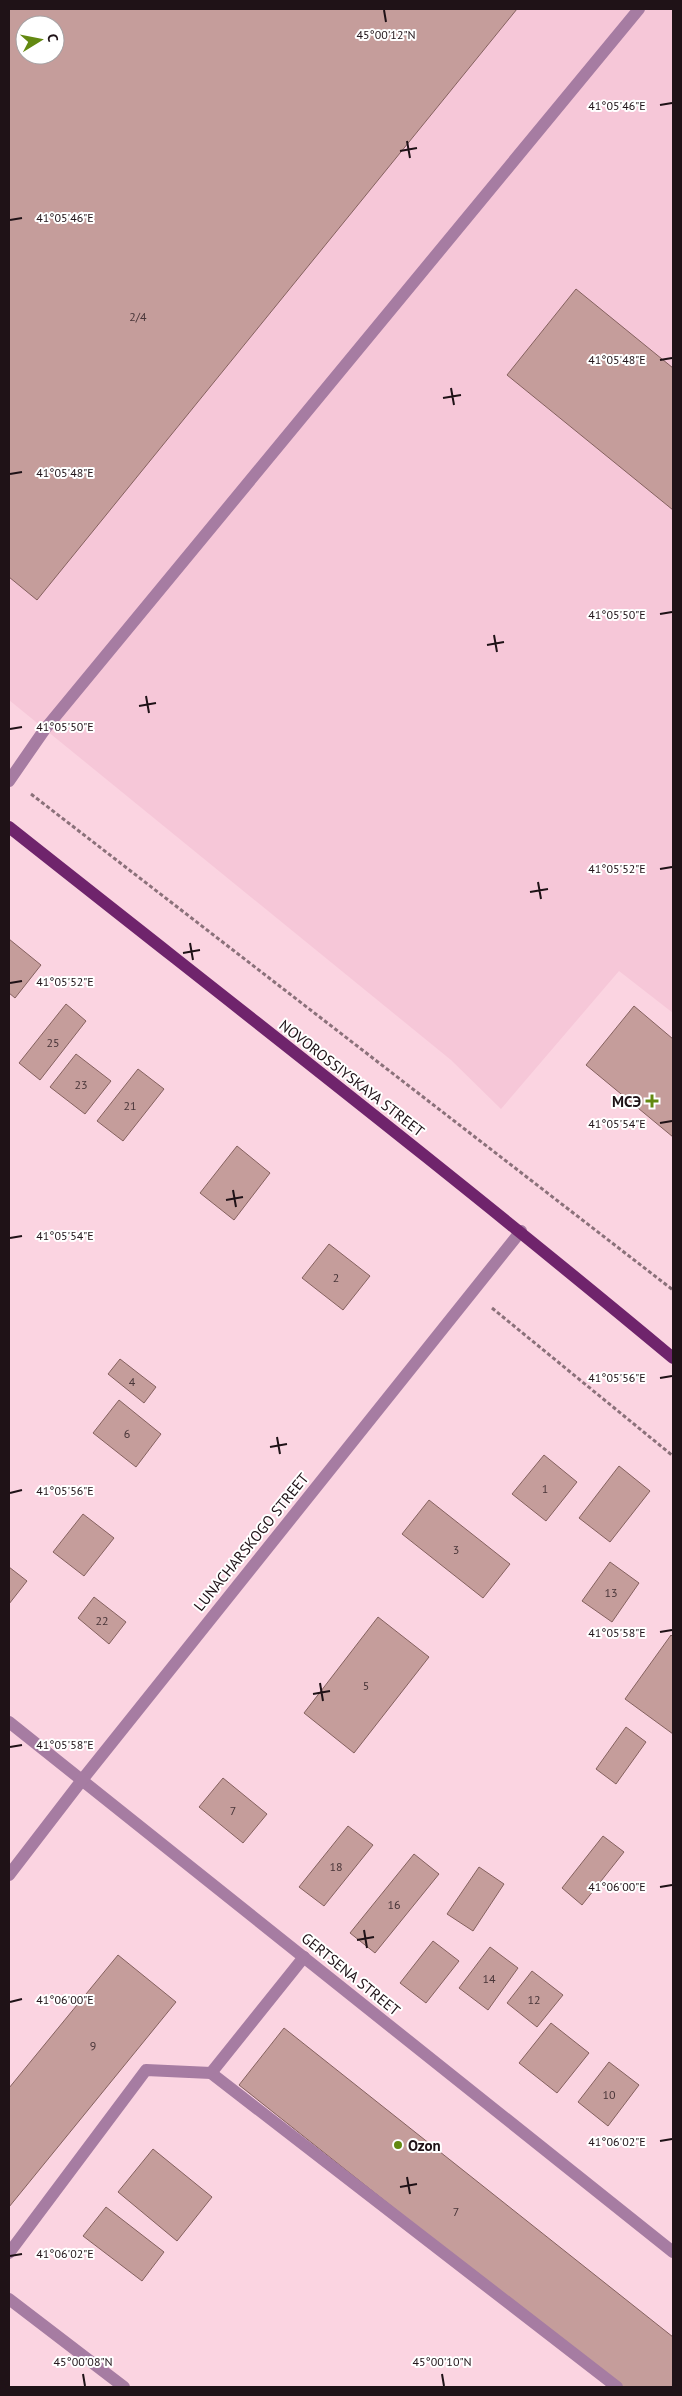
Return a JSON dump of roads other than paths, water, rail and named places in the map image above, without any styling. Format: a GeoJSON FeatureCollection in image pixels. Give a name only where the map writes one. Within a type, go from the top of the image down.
{"type":"FeatureCollection","features":[{"type":"Feature","properties":{"kind":"main road","name":"NOVOROSSIYSKAYA STREET"},"geometry":{"type":"LineString","coordinates":[[9,826],[446,1174],[521,1231],[673,1358]]}},
{"type":"Feature","properties":{"kind":"street"},"geometry":{"type":"LineString","coordinates":[[10,780],[45,729],[639,9]]}},
{"type":"Feature","properties":{"kind":"street","name":"LUNACHARSKOGO STREET"},"geometry":{"type":"LineString","coordinates":[[9,1875],[82,1780],[521,1231]]}},
{"type":"Feature","properties":{"kind":"street","name":"GERTSENA STREET"},"geometry":{"type":"LineString","coordinates":[[9,1722],[673,2252]]}},
{"type":"Feature","properties":{"kind":"street"},"geometry":{"type":"LineString","coordinates":[[212,2073],[304,1958]]}},
{"type":"Feature","properties":{"kind":"street"},"geometry":{"type":"LineString","coordinates":[[9,2252],[146,2070],[212,2073],[617,2387]]}},
{"type":"Feature","properties":{"kind":"street"},"geometry":{"type":"LineString","coordinates":[[9,2299],[124,2387]]}},
{"type":"Feature","properties":{"kind":"place","name":"МСЭ"},"geometry":{"type":"Point","coordinates":[652,1101]}},
{"type":"Feature","properties":{"kind":"place","name":"Ozon"},"geometry":{"type":"Point","coordinates":[398,2145]}}]}
